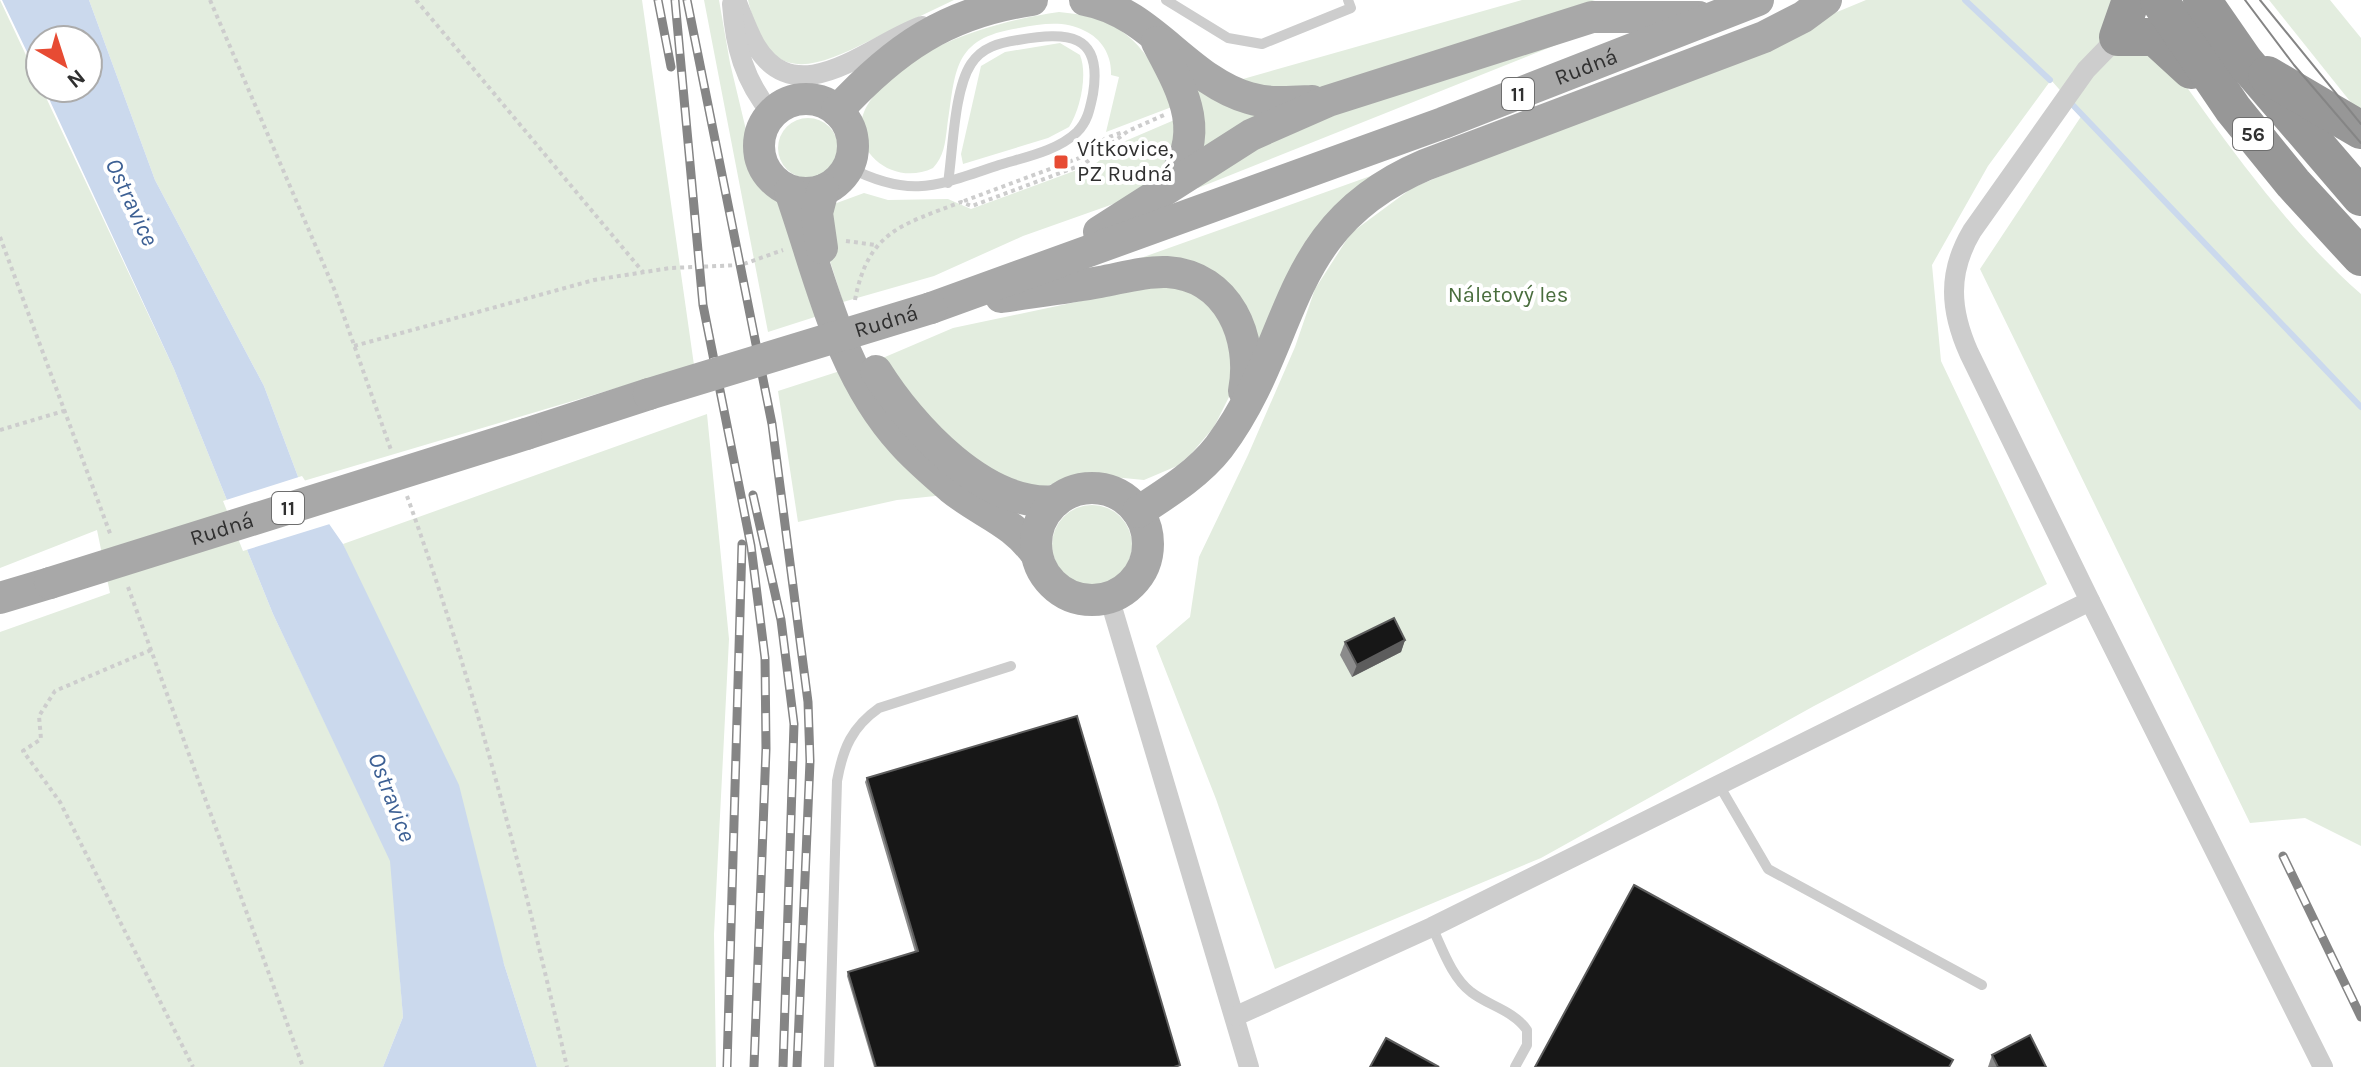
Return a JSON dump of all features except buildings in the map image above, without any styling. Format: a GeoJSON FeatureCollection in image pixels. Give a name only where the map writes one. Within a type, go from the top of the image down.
{"type":"FeatureCollection","features":[{"type":"Feature","properties":{"kind":"highway"},"geometry":{"type":"LineString","coordinates":[[2131,0],[2118,37],[2155,37],[2177,54],[2293,183]]}},
{"type":"Feature","properties":{"kind":"highway","name":"56"},"geometry":{"type":"LineString","coordinates":[[2159,0],[2233,109],[2293,183],[2361,257]]}},
{"type":"Feature","properties":{"kind":"highway","name":"56"},"geometry":{"type":"LineString","coordinates":[[2202,0],[2245,62],[2361,197]]}},
{"type":"Feature","properties":{"kind":"highway"},"geometry":{"type":"LineString","coordinates":[[2245,62],[2361,130]]}},
{"type":"Feature","properties":{"kind":"main road"},"geometry":{"type":"LineString","coordinates":[[837,111],[904,50],[961,15],[1032,0]]}},
{"type":"Feature","properties":{"kind":"main road"},"geometry":{"type":"LineString","coordinates":[[1085,0],[1123,12],[1217,84],[1243,96],[1265,102],[1328,101]]}},
{"type":"Feature","properties":{"kind":"main road"},"geometry":{"type":"LineString","coordinates":[[1138,512],[1209,458],[1261,373],[1293,294],[1316,252],[1346,216],[1378,190],[1425,165],[1764,37],[1826,0]]}},
{"type":"Feature","properties":{"kind":"main road"},"geometry":{"type":"LineString","coordinates":[[1015,277],[1125,218],[1168,185],[1251,135],[1328,101],[1603,8],[1740,6]]}},
{"type":"Feature","properties":{"kind":"main road","name":"Rudná"},"geometry":{"type":"LineString","coordinates":[[0,598],[931,308],[1443,123],[1740,6]]}},
{"type":"Feature","properties":{"kind":"main road"},"geometry":{"type":"LineString","coordinates":[[1152,32],[1187,109],[1190,145],[1183,166],[1168,185]]}},
{"type":"Feature","properties":{"kind":"main road"},"geometry":{"type":"LineString","coordinates":[[790,191],[823,190],[833,185],[848,167],[852,137],[837,111],[811,99],[783,105],[772,114],[764,125],[759,151],[768,175],[790,191],[813,240],[851,326],[893,396],[968,472],[1014,498],[1037,503],[1056,501],[1077,490],[1100,488],[1122,496],[1138,512],[1148,539],[1144,566],[1126,588],[1109,597],[1084,599],[1061,590],[1048,578],[1023,535],[952,488],[903,443],[877,410],[850,366],[813,240],[823,190]]}},
{"type":"Feature","properties":{"kind":"main road"},"geometry":{"type":"LineString","coordinates":[[931,308],[1165,272],[1197,280],[1222,299],[1242,328],[1248,354],[1241,410]]}},
{"type":"Feature","properties":{"kind":"main road"},"geometry":{"type":"LineString","coordinates":[[1037,555],[1039,526],[1056,501]]}},
{"type":"Feature","properties":{"kind":"street"},"geometry":{"type":"LineString","coordinates":[[733,0],[762,54],[789,73],[809,77],[827,73],[902,33],[961,15]]}},
{"type":"Feature","properties":{"kind":"street"},"geometry":{"type":"LineString","coordinates":[[733,0],[739,55],[754,90],[772,114]]}},
{"type":"Feature","properties":{"kind":"street"},"geometry":{"type":"LineString","coordinates":[[2118,37],[2086,70],[1972,231],[1960,253],[1953,286],[1953,306],[1961,335],[2090,601],[2323,1067]]}},
{"type":"Feature","properties":{"kind":"street"},"geometry":{"type":"LineString","coordinates":[[1109,597],[1249,1067]]}},
{"type":"Feature","properties":{"kind":"street"},"geometry":{"type":"LineString","coordinates":[[1236,1016],[1432,927],[2090,601]]}},
{"type":"Feature","properties":{"kind":"lane"},"geometry":{"type":"LineString","coordinates":[[1166,0],[1228,38],[1262,44],[1351,8],[1348,0]]}},
{"type":"Feature","properties":{"kind":"lane"},"geometry":{"type":"LineString","coordinates":[[848,167],[902,188],[948,183],[1056,146],[1075,134],[1089,114],[1096,71],[1094,59],[1085,46],[1059,34],[992,45],[977,56],[963,85],[948,183]]}},
{"type":"Feature","properties":{"kind":"lane"},"geometry":{"type":"LineString","coordinates":[[829,1067],[837,781],[848,739],[864,719],[879,708],[1011,666]]}},
{"type":"Feature","properties":{"kind":"lane"},"geometry":{"type":"LineString","coordinates":[[1719,785],[1768,869],[1982,985]]}},
{"type":"Feature","properties":{"kind":"lane"},"geometry":{"type":"LineString","coordinates":[[1432,927],[1453,969],[1469,991],[1522,1022],[1529,1038],[1515,1067]]}},
{"type":"Feature","properties":{"kind":"path"},"geometry":{"type":"LineString","coordinates":[[210,0],[335,291],[396,463]]}},
{"type":"Feature","properties":{"kind":"path"},"geometry":{"type":"LineString","coordinates":[[416,0],[643,272]]}},
{"type":"Feature","properties":{"kind":"path"},"geometry":{"type":"LineString","coordinates":[[851,326],[862,269],[876,245],[899,226],[1082,157],[1106,138],[1187,109]]}},
{"type":"Feature","properties":{"kind":"path"},"geometry":{"type":"LineString","coordinates":[[0,237],[67,410],[111,536]]}},
{"type":"Feature","properties":{"kind":"path"},"geometry":{"type":"LineString","coordinates":[[354,346],[594,280],[643,272],[741,265],[813,240],[876,245]]}},
{"type":"Feature","properties":{"kind":"path"},"geometry":{"type":"LineString","coordinates":[[0,430],[67,410]]}},
{"type":"Feature","properties":{"kind":"path"},"geometry":{"type":"LineString","coordinates":[[406,492],[448,609],[533,921],[567,1067]]}},
{"type":"Feature","properties":{"kind":"path"},"geometry":{"type":"LineString","coordinates":[[128,587],[303,1067]]}},
{"type":"Feature","properties":{"kind":"path"},"geometry":{"type":"LineString","coordinates":[[151,650],[55,691],[39,716],[41,739],[23,751],[60,802],[193,1067]]}},
{"type":"Feature","properties":{"kind":"green space"},"geometry":{"type":"Polygon","coordinates":[[[0,0],[24,51],[24,104],[49,104],[174,369],[273,614],[391,861],[403,1017],[383,1067],[0,1067],[0,632],[110,593],[97,530],[0,568],[0,0]]]}},
{"type":"Feature","properties":{"kind":"green space"},"geometry":{"type":"Polygon","coordinates":[[[89,0],[642,0],[694,365],[300,482],[264,386],[155,180],[104,41],[104,24],[98,24],[89,0]]]}},
{"type":"Feature","properties":{"kind":"green space"},"geometry":{"type":"Polygon","coordinates":[[[704,0],[719,0],[730,63],[757,176],[772,196],[785,203],[821,315],[768,332],[704,0]]]}},
{"type":"Feature","properties":{"kind":"green space"},"geometry":{"type":"Polygon","coordinates":[[[748,0],[954,0],[828,59],[810,64],[793,64],[779,58],[767,46],[756,27],[748,0]]]}},
{"type":"Feature","properties":{"kind":"green space"},"geometry":{"type":"Polygon","coordinates":[[[1522,0],[1595,0],[1314,90],[1277,95],[1236,81],[1522,0]]]}},
{"type":"Feature","properties":{"kind":"green space","name":"Náletový les"},"geometry":{"type":"Polygon","coordinates":[[[1866,0],[2124,0],[2264,191],[2327,262],[2361,294],[2361,846],[2305,818],[2250,823],[1980,269],[2082,115],[2051,80],[1988,166],[1932,265],[1941,361],[2047,584],[1814,706],[1541,858],[1275,969],[1216,799],[1156,646],[1190,617],[1199,557],[1295,347],[1315,289],[1351,233],[1412,188],[1866,0]]]}},
{"type":"Feature","properties":{"kind":"green space"},"geometry":{"type":"Polygon","coordinates":[[[2269,0],[2330,0],[2361,38],[2361,115],[2269,0]]]}},
{"type":"Feature","properties":{"kind":"green space"},"geometry":{"type":"Polygon","coordinates":[[[1059,12],[1083,15],[1119,29],[1144,53],[1177,105],[1106,132],[1119,77],[1111,75],[1108,55],[1101,43],[1085,31],[1069,25],[1045,24],[997,33],[969,49],[956,74],[943,150],[933,168],[917,173],[901,172],[886,167],[865,147],[861,133],[862,117],[870,101],[886,82],[907,65],[955,39],[1008,22],[1059,12]]]}},
{"type":"Feature","properties":{"kind":"green space"},"geometry":{"type":"Polygon","coordinates":[[[1571,39],[1198,188],[1187,188],[1285,128],[1571,39]]]}},
{"type":"Feature","properties":{"kind":"green space"},"geometry":{"type":"Polygon","coordinates":[[[1060,43],[1080,55],[1083,72],[1082,92],[1069,127],[1048,138],[963,164],[961,154],[981,66],[1005,52],[1060,43]]]}},
{"type":"Feature","properties":{"kind":"green space"},"geometry":{"type":"Polygon","coordinates":[[[1184,72],[1263,116],[1197,155],[1184,72]]]}},
{"type":"Feature","properties":{"kind":"green space"},"geometry":{"type":"Polygon","coordinates":[[[808,118],[830,126],[838,148],[830,170],[808,178],[786,170],[778,148],[786,126],[808,118]]]}},
{"type":"Feature","properties":{"kind":"green space"},"geometry":{"type":"Polygon","coordinates":[[[1179,118],[1173,164],[1133,197],[1023,236],[934,276],[843,302],[823,239],[834,204],[864,193],[888,200],[948,199],[971,209],[1085,167],[1086,171],[1123,142],[1179,118]]]}},
{"type":"Feature","properties":{"kind":"green space"},"geometry":{"type":"Polygon","coordinates":[[[1379,173],[1259,355],[1251,321],[1124,264],[1379,173]]]}},
{"type":"Feature","properties":{"kind":"green space"},"geometry":{"type":"Polygon","coordinates":[[[1161,284],[1204,297],[1233,340],[1230,395],[1214,427],[1191,454],[1177,466],[1144,480],[1082,474],[1038,489],[1025,489],[958,452],[878,360],[953,328],[1161,284]]]}},
{"type":"Feature","properties":{"kind":"green space"},"geometry":{"type":"Polygon","coordinates":[[[840,371],[945,495],[897,500],[798,522],[778,391],[840,371]]]}},
{"type":"Feature","properties":{"kind":"green space"},"geometry":{"type":"Polygon","coordinates":[[[707,414],[729,639],[714,934],[716,1067],[537,1067],[504,964],[343,544],[707,414]]]}},
{"type":"Feature","properties":{"kind":"green space"},"geometry":{"type":"Polygon","coordinates":[[[1084,505],[1100,505],[1121,516],[1132,537],[1132,553],[1121,574],[1100,585],[1084,585],[1070,579],[1058,567],[1052,553],[1052,537],[1058,523],[1070,511],[1084,505]]]}},
{"type":"Feature","properties":{"kind":"water"},"geometry":{"type":"Polygon","coordinates":[[[2,0],[89,0],[98,24],[24,24],[24,46],[2,0]]]}},
{"type":"Feature","properties":{"kind":"water","name":"Ostravice"},"geometry":{"type":"Polygon","coordinates":[[[104,41],[155,180],[264,386],[300,482],[343,544],[459,785],[504,964],[537,1067],[383,1067],[403,1017],[390,861],[273,614],[174,369],[51,104],[104,104],[104,41]]]}},
{"type":"Feature","properties":{"kind":"pier"},"geometry":{"type":"Polygon","coordinates":[[[302,476],[333,523],[243,551],[223,501],[302,476]]]}},
{"type":"Feature","properties":{"kind":"waterway"},"geometry":{"type":"LineString","coordinates":[[1965,0],[2050,80]]}},
{"type":"Feature","properties":{"kind":"waterway"},"geometry":{"type":"LineString","coordinates":[[2068,100],[2361,407]]}},
{"type":"Feature","properties":{"kind":"tram line"},"geometry":{"type":"LineString","coordinates":[[2245,0],[2294,65],[2361,143]]}},
{"type":"Feature","properties":{"kind":"tram line"},"geometry":{"type":"LineString","coordinates":[[2260,0],[2361,124]]}},
{"type":"Feature","properties":{"kind":"railway"},"geometry":{"type":"LineString","coordinates":[[658,0],[671,67]]}},
{"type":"Feature","properties":{"kind":"railway"},"geometry":{"type":"LineString","coordinates":[[675,0],[703,305],[751,546],[765,658],[766,749],[754,1067]]}},
{"type":"Feature","properties":{"kind":"railway"},"geometry":{"type":"LineString","coordinates":[[687,0],[772,424],[808,702],[810,761],[797,1067]]}},
{"type":"Feature","properties":{"kind":"railway"},"geometry":{"type":"LineString","coordinates":[[753,495],[781,620],[794,724],[783,1067]]}},
{"type":"Feature","properties":{"kind":"railway"},"geometry":{"type":"LineString","coordinates":[[727,1067],[742,544]]}},
{"type":"Feature","properties":{"kind":"railway"},"geometry":{"type":"LineString","coordinates":[[2283,856],[2361,1017]]}},
{"type":"Feature","properties":{"kind":"place","name":"Vítkovice, PZ Rudná"},"geometry":{"type":"Point","coordinates":[1061,162]}}]}
